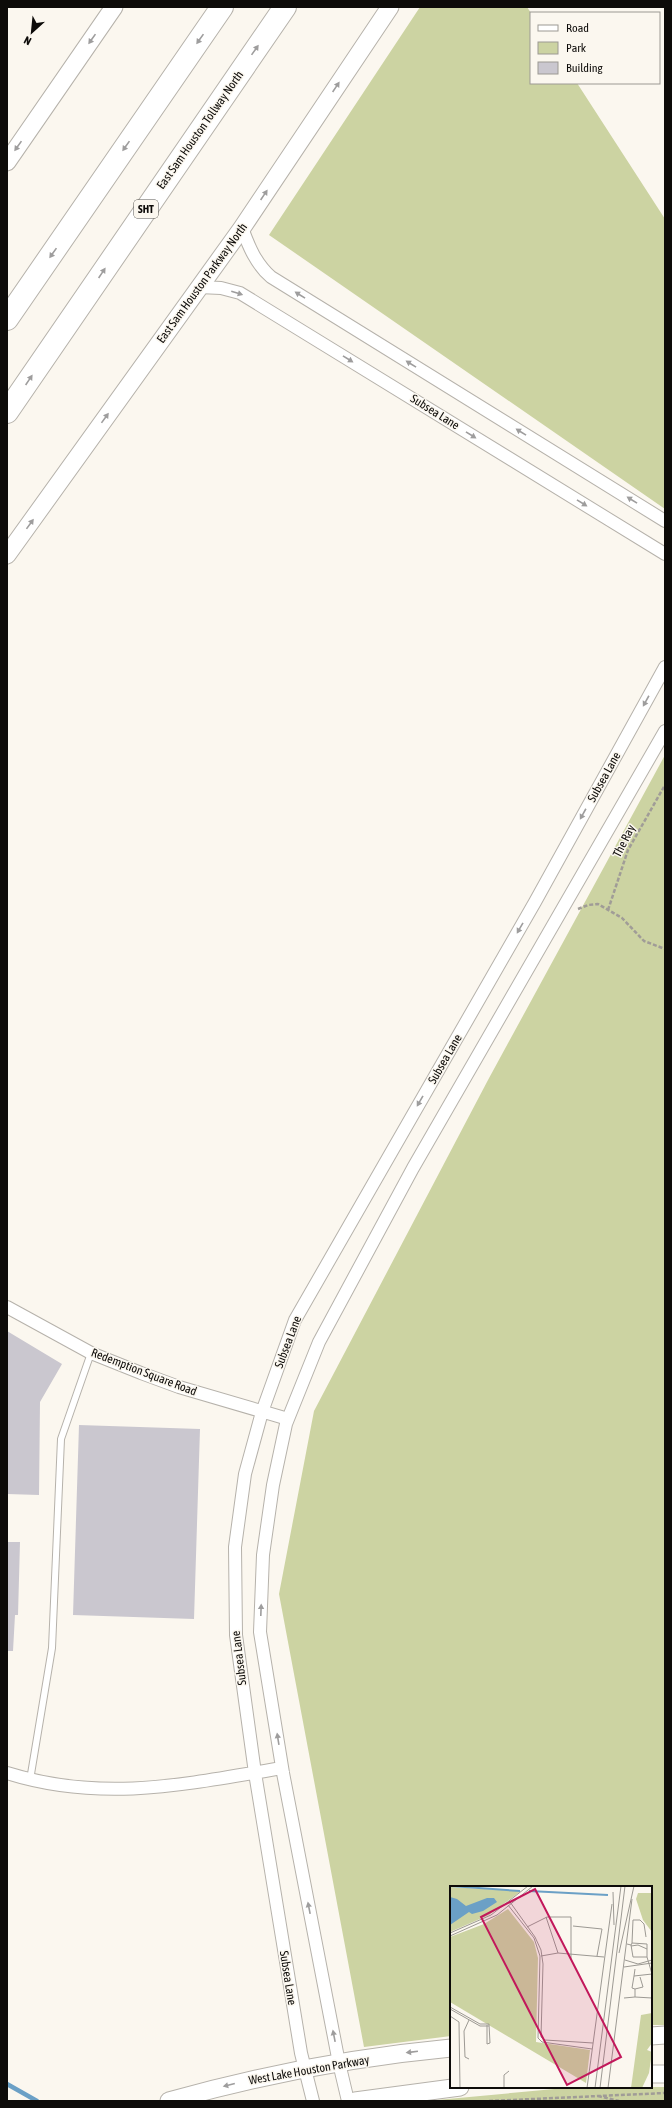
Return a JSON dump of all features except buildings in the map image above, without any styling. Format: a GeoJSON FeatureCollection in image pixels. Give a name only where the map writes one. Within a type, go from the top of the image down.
{"type":"FeatureCollection","features":[{"type":"Feature","properties":{"kind":"highway"},"geometry":{"type":"LineString","coordinates":[[7,320],[222,7]]}},
{"type":"Feature","properties":{"kind":"highway","name":"East Sam Houston Tollway North"},"geometry":{"type":"LineString","coordinates":[[7,412],[285,7]]}},
{"type":"Feature","properties":{"kind":"main road"},"geometry":{"type":"LineString","coordinates":[[7,162],[114,7]]}},
{"type":"Feature","properties":{"kind":"main road","name":"East Sam Houston Parkway North"},"geometry":{"type":"LineString","coordinates":[[7,555],[242,228],[390,7]]}},
{"type":"Feature","properties":{"kind":"main road"},"geometry":{"type":"LineString","coordinates":[[652,2036],[665,2035]]}},
{"type":"Feature","properties":{"kind":"main road","name":"West Lake Houston Parkway"},"geometry":{"type":"LineString","coordinates":[[169,2101],[242,2082],[304,2069],[450,2048]]}},
{"type":"Feature","properties":{"kind":"main road"},"geometry":{"type":"LineString","coordinates":[[652,2074],[665,2074]]}},
{"type":"Feature","properties":{"kind":"main road"},"geometry":{"type":"LineString","coordinates":[[355,2101],[452,2088]]}},
{"type":"Feature","properties":{"kind":"street"},"geometry":{"type":"LineString","coordinates":[[242,228],[250,250],[261,268],[271,277],[665,521]]}},
{"type":"Feature","properties":{"kind":"street","name":"Subsea Lane"},"geometry":{"type":"LineString","coordinates":[[199,287],[221,288],[240,293],[665,554]]}},
{"type":"Feature","properties":{"kind":"street","name":"Subsea Lane"},"geometry":{"type":"LineString","coordinates":[[314,2101],[304,2069],[255,1773],[236,1636],[235,1547],[245,1474],[262,1412],[295,1320],[531,909],[665,667]]}},
{"type":"Feature","properties":{"kind":"street","name":"Subsea Lane"},"geometry":{"type":"LineString","coordinates":[[348,2101],[339,2063],[282,1768],[260,1632],[263,1555],[273,1485],[288,1419],[319,1342],[413,1168],[665,732]]}},
{"type":"Feature","properties":{"kind":"street","name":"Redemption Square Road"},"geometry":{"type":"LineString","coordinates":[[7,1307],[91,1353],[179,1387],[288,1419]]}},
{"type":"Feature","properties":{"kind":"street"},"geometry":{"type":"LineString","coordinates":[[7,1773],[30,1780],[77,1788],[131,1790],[176,1786],[282,1768]]}},
{"type":"Feature","properties":{"kind":"lane"},"geometry":{"type":"LineString","coordinates":[[30,1780],[52,1648],[61,1438],[91,1353]]}},
{"type":"Feature","properties":{"kind":"path","name":"The Ray"},"geometry":{"type":"LineString","coordinates":[[608,910],[628,850],[665,785]]}},
{"type":"Feature","properties":{"kind":"path"},"geometry":{"type":"LineString","coordinates":[[557,918],[588,905],[598,904],[622,918],[644,941],[665,949]]}},
{"type":"Feature","properties":{"kind":"path"},"geometry":{"type":"LineString","coordinates":[[489,2101],[593,2095],[665,2093]]}},
{"type":"Feature","properties":{"kind":"path"},"geometry":{"type":"LineString","coordinates":[[593,2095],[619,2101]]}},
{"type":"Feature","properties":{"kind":"green space"},"geometry":{"type":"Polygon","coordinates":[[[420,7],[527,7],[530,12],[530,84],[578,84],[665,219],[665,509],[269,235],[420,7]]]}},
{"type":"Feature","properties":{"kind":"green space"},"geometry":{"type":"Polygon","coordinates":[[[665,755],[665,2025],[652,2025],[652,1886],[450,1886],[450,2036],[364,2047],[279,1594],[314,1411],[488,1080],[665,755]]]}},
{"type":"Feature","properties":{"kind":"green space"},"geometry":{"type":"Polygon","coordinates":[[[665,2087],[665,2101],[426,2101],[565,2088],[665,2087]]]}},
{"type":"Feature","properties":{"kind":"waterway"},"geometry":{"type":"LineString","coordinates":[[7,2084],[37,2101]]}}]}
